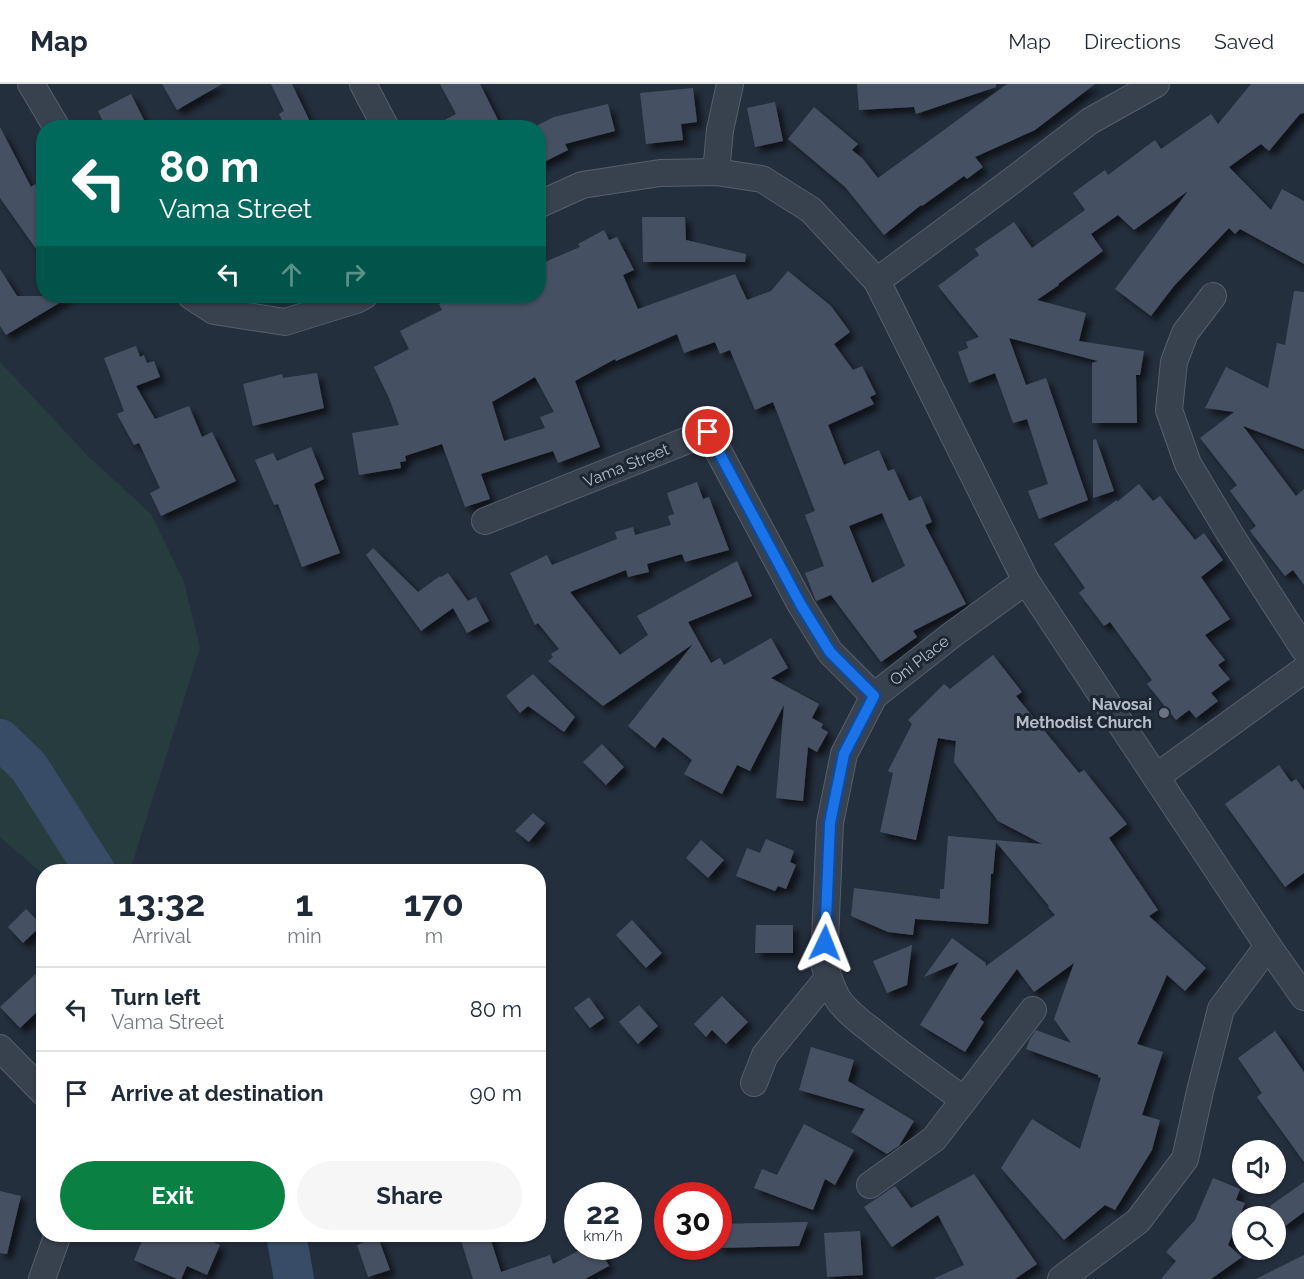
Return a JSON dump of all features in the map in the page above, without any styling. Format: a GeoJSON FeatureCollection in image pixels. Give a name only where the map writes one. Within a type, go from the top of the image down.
{"type":"FeatureCollection","features":[{"type":"Feature","properties":{"kind":"street"},"geometry":{"type":"LineString","coordinates":[[32,84],[52,120]]}},
{"type":"Feature","properties":{"kind":"street"},"geometry":{"type":"LineString","coordinates":[[363,84],[382,120]]}},
{"type":"Feature","properties":{"kind":"street"},"geometry":{"type":"LineString","coordinates":[[716,172],[720,130],[730,84]]}},
{"type":"Feature","properties":{"kind":"street"},"geometry":{"type":"LineString","coordinates":[[877,281],[1090,121],[1156,84]]}},
{"type":"Feature","properties":{"kind":"street"},"geometry":{"type":"LineString","coordinates":[[546,201],[582,185],[660,173],[716,172],[762,179],[811,210],[877,281],[1026,581],[1304,997]]}},
{"type":"Feature","properties":{"kind":"street"},"geometry":{"type":"LineString","coordinates":[[1213,296],[1185,333],[1174,362],[1169,410],[1188,464],[1304,649]]}},
{"type":"Feature","properties":{"kind":"street"},"geometry":{"type":"LineString","coordinates":[[203,303],[214,310],[285,322],[346,303]]}},
{"type":"Feature","properties":{"kind":"street","name":"Vama Street"},"geometry":{"type":"LineString","coordinates":[[485,521],[708,432],[801,605],[830,652],[874,696]]}},
{"type":"Feature","properties":{"kind":"street","name":"Oni Place"},"geometry":{"type":"LineString","coordinates":[[828,978],[824,963],[830,823],[844,754],[874,696],[1026,581]]}},
{"type":"Feature","properties":{"kind":"street"},"geometry":{"type":"LineString","coordinates":[[1156,777],[1304,670]]}},
{"type":"Feature","properties":{"kind":"street"},"geometry":{"type":"LineString","coordinates":[[1061,1279],[1138,1221],[1185,1159],[1221,1009],[1268,946]]}},
{"type":"Feature","properties":{"kind":"street"},"geometry":{"type":"LineString","coordinates":[[754,1083],[765,1054],[828,978],[840,1002],[856,1017],[884,1041],[964,1100]]}},
{"type":"Feature","properties":{"kind":"street"},"geometry":{"type":"LineString","coordinates":[[870,1185],[934,1139],[1033,1010]]}},
{"type":"Feature","properties":{"kind":"street"},"geometry":{"type":"LineString","coordinates":[[0,1048],[36,1085]]}},
{"type":"Feature","properties":{"kind":"street"},"geometry":{"type":"LineString","coordinates":[[42,1279],[55,1242]]}},
{"type":"Feature","properties":{"kind":"green space"},"geometry":{"type":"Polygon","coordinates":[[[0,362],[88,456],[151,514],[184,582],[200,648],[132,864],[36,864],[36,868],[0,837],[0,362]]]}},
{"type":"Feature","properties":{"kind":"building"},"geometry":{"type":"Polygon","coordinates":[[[162,84],[222,84],[177,110],[162,84]]]}},
{"type":"Feature","properties":{"kind":"building"},"geometry":{"type":"Polygon","coordinates":[[[271,84],[292,84],[309,120],[282,120],[279,114],[284,111],[271,84]]]}},
{"type":"Feature","properties":{"kind":"building"},"geometry":{"type":"Polygon","coordinates":[[[440,84],[480,84],[498,120],[445,120],[456,114],[440,84]]]}},
{"type":"Feature","properties":{"kind":"building"},"geometry":{"type":"Polygon","coordinates":[[[857,84],[996,84],[996,87],[916,114],[914,107],[859,110],[857,84]]]}},
{"type":"Feature","properties":{"kind":"building"},"geometry":{"type":"Polygon","coordinates":[[[1007,84],[1095,84],[1035,130],[975,157],[983,167],[967,179],[964,176],[921,205],[884,235],[845,187],[788,139],[814,107],[858,144],[852,150],[863,159],[878,178],[1007,84]]]}},
{"type":"Feature","properties":{"kind":"building"},"geometry":{"type":"Polygon","coordinates":[[[1251,84],[1304,84],[1304,113],[1300,114],[1269,151],[1261,144],[1229,167],[1271,210],[1282,189],[1304,201],[1304,264],[1240,229],[1235,234],[1229,228],[1174,286],[1151,316],[1115,289],[1188,191],[1134,230],[1118,215],[1091,234],[1103,251],[1037,300],[1086,313],[1079,341],[1144,351],[1140,375],[1136,375],[1137,423],[1092,423],[1092,363],[1098,361],[1009,338],[1026,385],[1046,378],[1088,500],[1039,519],[1028,491],[1048,484],[1027,419],[1013,423],[995,373],[969,383],[958,352],[968,348],[966,342],[979,337],[938,286],[979,255],[975,249],[1014,222],[1032,248],[1085,210],[1073,193],[1105,170],[1108,175],[1155,140],[1161,149],[1211,114],[1218,124],[1251,84]]]}},
{"type":"Feature","properties":{"kind":"building"},"geometry":{"type":"Polygon","coordinates":[[[693,88],[697,122],[681,124],[683,140],[646,144],[640,93],[693,88]]]}},
{"type":"Feature","properties":{"kind":"building"},"geometry":{"type":"Polygon","coordinates":[[[131,94],[144,120],[102,120],[98,111],[131,94]]]}},
{"type":"Feature","properties":{"kind":"building"},"geometry":{"type":"Polygon","coordinates":[[[775,102],[783,141],[755,147],[747,108],[775,102]]]}},
{"type":"Feature","properties":{"kind":"building"},"geometry":{"type":"Polygon","coordinates":[[[608,104],[615,131],[565,144],[568,150],[546,161],[546,121],[608,104]]]}},
{"type":"Feature","properties":{"kind":"building"},"geometry":{"type":"Polygon","coordinates":[[[0,127],[31,187],[36,185],[36,249],[0,198],[0,127]]]}},
{"type":"Feature","properties":{"kind":"building"},"geometry":{"type":"Polygon","coordinates":[[[642,217],[685,217],[686,240],[746,254],[745,262],[643,262],[642,217]]]}},
{"type":"Feature","properties":{"kind":"building"},"geometry":{"type":"Polygon","coordinates":[[[604,230],[609,240],[617,237],[634,270],[623,275],[638,309],[735,274],[747,300],[771,291],[788,271],[831,306],[850,332],[834,344],[853,370],[862,366],[876,394],[870,397],[874,404],[828,425],[844,465],[879,450],[888,471],[894,469],[909,501],[921,496],[932,522],[925,525],[966,604],[913,631],[917,637],[881,662],[831,595],[816,601],[805,573],[824,566],[805,515],[815,511],[773,402],[755,410],[730,350],[720,354],[715,342],[684,353],[677,334],[616,361],[615,359],[575,381],[600,447],[558,463],[553,451],[481,474],[490,499],[465,507],[442,444],[405,456],[406,461],[400,462],[401,468],[359,475],[352,433],[399,425],[374,367],[409,349],[400,331],[442,310],[439,304],[441,303],[546,303],[546,262],[580,247],[578,244],[604,230]],[[535,377],[492,402],[504,441],[545,428],[540,417],[554,412],[535,377]],[[882,513],[849,526],[872,583],[905,566],[882,513]]]}},
{"type":"Feature","properties":{"kind":"building"},"geometry":{"type":"Polygon","coordinates":[[[0,269],[17,296],[36,296],[36,303],[59,303],[6,335],[0,326],[0,269]]]}},
{"type":"Feature","properties":{"kind":"building"},"geometry":{"type":"Polygon","coordinates":[[[1294,291],[1304,292],[1304,449],[1243,426],[1296,496],[1304,489],[1304,585],[1293,570],[1285,576],[1250,531],[1256,526],[1230,491],[1237,485],[1200,438],[1234,412],[1205,408],[1226,367],[1268,388],[1277,343],[1285,345],[1294,291]]]}},
{"type":"Feature","properties":{"kind":"building"},"geometry":{"type":"Polygon","coordinates":[[[136,346],[140,357],[144,355],[147,363],[154,361],[160,377],[136,386],[155,419],[189,406],[202,437],[212,432],[236,481],[161,516],[150,493],[160,488],[139,443],[134,445],[117,414],[124,411],[104,358],[136,346]]]}},
{"type":"Feature","properties":{"kind":"building"},"geometry":{"type":"Polygon","coordinates":[[[317,373],[324,408],[253,426],[243,384],[282,374],[283,378],[317,373]]]}},
{"type":"Feature","properties":{"kind":"building"},"geometry":{"type":"Polygon","coordinates":[[[1096,439],[1114,491],[1093,498],[1093,440],[1096,439]]]}},
{"type":"Feature","properties":{"kind":"building"},"geometry":{"type":"Polygon","coordinates":[[[311,447],[324,479],[314,484],[340,553],[302,567],[278,504],[274,505],[255,460],[273,453],[277,461],[311,447]]]}},
{"type":"Feature","properties":{"kind":"building"},"geometry":{"type":"Polygon","coordinates":[[[697,482],[703,499],[709,497],[729,550],[685,562],[682,554],[647,564],[649,572],[628,577],[626,570],[570,592],[620,655],[648,635],[637,616],[737,561],[752,596],[688,622],[711,663],[720,658],[724,665],[771,638],[788,668],[771,678],[819,704],[812,718],[823,724],[821,728],[828,732],[817,752],[808,747],[803,801],[776,798],[784,705],[750,771],[737,765],[722,794],[684,774],[692,760],[663,737],[655,748],[628,726],[693,644],[603,706],[548,661],[553,657],[551,654],[559,649],[538,623],[535,625],[510,573],[547,555],[552,565],[617,539],[615,532],[633,527],[635,535],[671,525],[668,516],[674,514],[667,493],[697,482]]]}},
{"type":"Feature","properties":{"kind":"building"},"geometry":{"type":"Polygon","coordinates":[[[1139,484],[1153,501],[1160,496],[1195,540],[1204,533],[1223,560],[1201,577],[1230,619],[1205,635],[1225,660],[1218,665],[1230,679],[1211,693],[1218,701],[1196,718],[1189,710],[1176,720],[1147,684],[1152,680],[1110,622],[1104,626],[1079,593],[1085,588],[1054,544],[1117,500],[1117,502],[1139,484]]]}},
{"type":"Feature","properties":{"kind":"building"},"geometry":{"type":"Polygon","coordinates":[[[373,548],[418,592],[448,573],[468,601],[476,597],[489,621],[467,633],[453,608],[421,631],[366,555],[373,548]]]}},
{"type":"Feature","properties":{"kind":"building"},"geometry":{"type":"Polygon","coordinates":[[[993,655],[1022,692],[1016,696],[1079,773],[1084,770],[1127,824],[1109,838],[1158,910],[1149,916],[1206,968],[1185,991],[1167,975],[1137,1044],[1163,1052],[1142,1115],[1160,1120],[1152,1150],[1115,1210],[1105,1205],[1064,1240],[1001,1168],[1032,1119],[1080,1149],[1101,1078],[1026,1049],[1036,1030],[1071,1043],[1054,1019],[1074,963],[1034,992],[1017,969],[980,1019],[984,1022],[965,1052],[920,1025],[959,962],[924,977],[952,938],[986,963],[986,966],[1055,915],[996,842],[993,874],[991,874],[988,924],[915,919],[913,935],[888,932],[851,916],[854,888],[940,899],[940,889],[944,889],[948,836],[1042,844],[998,821],[954,762],[956,741],[938,738],[916,840],[880,832],[893,773],[888,771],[912,724],[908,720],[944,684],[950,689],[993,655]]]}},
{"type":"Feature","properties":{"kind":"building"},"geometry":{"type":"Polygon","coordinates":[[[533,674],[575,717],[564,732],[528,706],[520,713],[506,696],[533,674]]]}},
{"type":"Feature","properties":{"kind":"building"},"geometry":{"type":"Polygon","coordinates":[[[602,744],[624,767],[606,785],[583,762],[602,744]]]}},
{"type":"Feature","properties":{"kind":"building"},"geometry":{"type":"Polygon","coordinates":[[[1279,765],[1291,782],[1296,779],[1304,790],[1304,873],[1285,887],[1225,804],[1279,765]]]}},
{"type":"Feature","properties":{"kind":"building"},"geometry":{"type":"Polygon","coordinates":[[[533,813],[545,823],[529,842],[515,831],[533,813]]]}},
{"type":"Feature","properties":{"kind":"building"},"geometry":{"type":"Polygon","coordinates":[[[766,839],[794,851],[790,862],[796,865],[786,889],[778,886],[775,891],[736,876],[747,848],[760,853],[766,839]]]}},
{"type":"Feature","properties":{"kind":"building"},"geometry":{"type":"Polygon","coordinates":[[[701,840],[724,860],[708,878],[686,858],[701,840]]]}},
{"type":"Feature","properties":{"kind":"building"},"geometry":{"type":"Polygon","coordinates":[[[26,909],[36,919],[36,931],[23,943],[8,927],[26,909]]]}},
{"type":"Feature","properties":{"kind":"building"},"geometry":{"type":"Polygon","coordinates":[[[632,920],[662,953],[646,968],[616,935],[632,920]]]}},
{"type":"Feature","properties":{"kind":"building"},"geometry":{"type":"Polygon","coordinates":[[[756,925],[793,925],[793,953],[755,953],[756,925]]]}},
{"type":"Feature","properties":{"kind":"building"},"geometry":{"type":"Polygon","coordinates":[[[912,945],[907,985],[887,993],[873,961],[912,945]]]}},
{"type":"Feature","properties":{"kind":"building"},"geometry":{"type":"Polygon","coordinates":[[[36,973],[36,1013],[20,1028],[0,1007],[36,973]]]}},
{"type":"Feature","properties":{"kind":"building"},"geometry":{"type":"Polygon","coordinates":[[[722,996],[748,1022],[726,1044],[712,1030],[706,1037],[694,1024],[722,996]]]}},
{"type":"Feature","properties":{"kind":"building"},"geometry":{"type":"Polygon","coordinates":[[[589,997],[604,1018],[590,1028],[574,1008],[589,997]]]}},
{"type":"Feature","properties":{"kind":"building"},"geometry":{"type":"Polygon","coordinates":[[[639,1005],[658,1026],[638,1044],[619,1022],[639,1005]]]}},
{"type":"Feature","properties":{"kind":"building"},"geometry":{"type":"Polygon","coordinates":[[[1275,1031],[1304,1072],[1304,1162],[1257,1097],[1262,1093],[1238,1058],[1275,1031]]]}},
{"type":"Feature","properties":{"kind":"building"},"geometry":{"type":"Polygon","coordinates":[[[811,1047],[854,1060],[848,1081],[914,1121],[899,1146],[887,1154],[851,1132],[865,1109],[799,1090],[811,1047]]]}},
{"type":"Feature","properties":{"kind":"building"},"geometry":{"type":"Polygon","coordinates":[[[804,1124],[854,1150],[835,1185],[825,1179],[813,1210],[754,1188],[762,1169],[777,1175],[804,1124]]]}},
{"type":"Feature","properties":{"kind":"building"},"geometry":{"type":"Polygon","coordinates":[[[974,1174],[1037,1264],[1015,1279],[933,1279],[964,1265],[938,1215],[892,1247],[864,1207],[895,1186],[911,1208],[974,1174]]]}},
{"type":"Feature","properties":{"kind":"building"},"geometry":{"type":"Polygon","coordinates":[[[1213,1178],[1232,1186],[1232,1194],[1238,1194],[1236,1200],[1245,1203],[1244,1206],[1232,1206],[1232,1235],[1228,1245],[1232,1248],[1232,1260],[1238,1260],[1211,1279],[1161,1279],[1176,1261],[1166,1252],[1195,1220],[1213,1178]]]}},
{"type":"Feature","properties":{"kind":"building"},"geometry":{"type":"Polygon","coordinates":[[[1304,1182],[1304,1212],[1286,1226],[1286,1206],[1270,1206],[1304,1182]]]}},
{"type":"Feature","properties":{"kind":"building"},"geometry":{"type":"Polygon","coordinates":[[[0,1191],[21,1196],[7,1254],[0,1253],[0,1191]]]}},
{"type":"Feature","properties":{"kind":"building"},"geometry":{"type":"Polygon","coordinates":[[[808,1222],[799,1246],[732,1248],[732,1224],[808,1222]]]}},
{"type":"Feature","properties":{"kind":"building"},"geometry":{"type":"Polygon","coordinates":[[[860,1231],[863,1275],[827,1277],[824,1233],[860,1231]]]}},
{"type":"Feature","properties":{"kind":"building"},"geometry":{"type":"Polygon","coordinates":[[[142,1242],[213,1242],[220,1245],[207,1275],[187,1266],[181,1279],[177,1279],[134,1260],[142,1242]]]}},
{"type":"Feature","properties":{"kind":"building"},"geometry":{"type":"Polygon","coordinates":[[[365,1242],[380,1242],[390,1270],[368,1277],[357,1245],[365,1242]]]}},
{"type":"Feature","properties":{"kind":"building"},"geometry":{"type":"Polygon","coordinates":[[[461,1242],[492,1242],[501,1272],[550,1255],[553,1264],[564,1258],[606,1260],[609,1266],[585,1279],[473,1279],[461,1242]]]}},
{"type":"Feature","properties":{"kind":"building"},"geometry":{"type":"Polygon","coordinates":[[[1304,1255],[1304,1279],[1256,1279],[1304,1255]]]}},
{"type":"Feature","properties":{"kind":"waterway"},"geometry":{"type":"LineString","coordinates":[[0,739],[29,767],[91,864]]}},
{"type":"Feature","properties":{"kind":"waterway"},"geometry":{"type":"LineString","coordinates":[[287,1242],[294,1279]]}},
{"type":"Feature","properties":{"kind":"place","name":"Navosai Methodist Church"},"geometry":{"type":"Point","coordinates":[1164,713]}},
{"type":"Feature","properties":{"kind":"route"},"geometry":{"type":"LineString","coordinates":[[708,432],[801,605],[830,652],[874,696],[844,754],[830,823],[825,943]]}}]}
